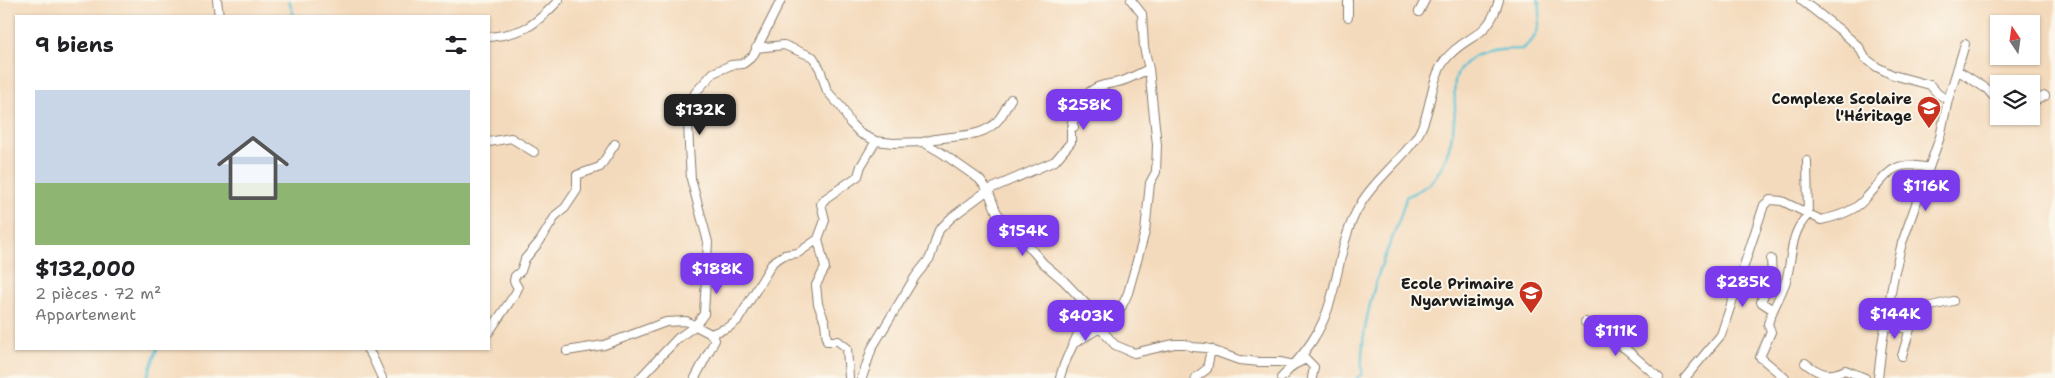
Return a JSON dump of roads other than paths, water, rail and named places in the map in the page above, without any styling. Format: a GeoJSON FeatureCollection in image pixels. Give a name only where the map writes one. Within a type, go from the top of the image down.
{"type":"FeatureCollection","features":[{"type":"Feature","properties":{"kind":"street"},"geometry":{"type":"LineString","coordinates":[[217,0],[219,15]]}},
{"type":"Feature","properties":{"kind":"street"},"geometry":{"type":"LineString","coordinates":[[490,37],[524,30],[544,15],[559,0]]}},
{"type":"Feature","properties":{"kind":"street"},"geometry":{"type":"LineString","coordinates":[[640,378],[678,338],[695,326],[704,314],[708,242],[691,179],[688,122],[695,93],[712,73],[732,64],[743,64],[753,56],[780,0]]}},
{"type":"Feature","properties":{"kind":"street"},"geometry":{"type":"LineString","coordinates":[[1073,344],[1100,328],[1122,306],[1128,294],[1145,232],[1150,183],[1156,172],[1158,145],[1149,69],[1144,47],[1142,14],[1132,0]]}},
{"type":"Feature","properties":{"kind":"street"},"geometry":{"type":"LineString","coordinates":[[1348,0],[1348,17]]}},
{"type":"Feature","properties":{"kind":"street"},"geometry":{"type":"LineString","coordinates":[[1419,12],[1425,0]]}},
{"type":"Feature","properties":{"kind":"street"},"geometry":{"type":"LineString","coordinates":[[1281,378],[1306,352],[1323,321],[1331,301],[1348,231],[1361,204],[1416,139],[1425,123],[1436,77],[1444,60],[1488,27],[1495,15],[1500,0]]}},
{"type":"Feature","properties":{"kind":"street"},"geometry":{"type":"LineString","coordinates":[[1801,0],[1840,30],[1859,47],[1865,58],[1876,67],[1893,75],[1930,85],[1938,94],[1948,100]]}},
{"type":"Feature","properties":{"kind":"street"},"geometry":{"type":"LineString","coordinates":[[1878,378],[1884,326],[1902,243],[1940,137],[1948,100],[1965,44]]}},
{"type":"Feature","properties":{"kind":"street"},"geometry":{"type":"LineString","coordinates":[[756,48],[784,45],[813,58],[820,69],[827,91],[842,108],[850,123],[861,134],[876,141],[923,142],[933,138],[952,138],[978,132],[1000,119],[1011,99]]}},
{"type":"Feature","properties":{"kind":"street"},"geometry":{"type":"LineString","coordinates":[[862,378],[872,348],[915,277],[930,258],[939,230],[952,217],[988,190],[1055,160],[1071,142],[1071,129],[1074,127],[1072,122],[1082,111],[1088,108],[1085,96],[1093,88],[1118,82],[1149,69]]}},
{"type":"Feature","properties":{"kind":"street"},"geometry":{"type":"LineString","coordinates":[[1957,70],[1990,92]]}},
{"type":"Feature","properties":{"kind":"street"},"geometry":{"type":"LineString","coordinates":[[2040,98],[2045,96]]}},
{"type":"Feature","properties":{"kind":"street"},"geometry":{"type":"LineString","coordinates":[[490,142],[511,138],[534,152]]}},
{"type":"Feature","properties":{"kind":"street"},"geometry":{"type":"LineString","coordinates":[[849,378],[847,348],[838,341],[827,340],[825,322],[818,304],[816,285],[825,268],[818,239],[824,220],[821,204],[826,198],[858,176],[869,151],[876,141]]}},
{"type":"Feature","properties":{"kind":"street"},"geometry":{"type":"LineString","coordinates":[[923,142],[966,169],[988,190],[996,211],[1003,221],[1013,228],[1043,263],[1086,304],[1095,316],[1100,328],[1115,346],[1134,353],[1174,344],[1212,349],[1239,360],[1280,362],[1294,365],[1306,359],[1314,367],[1312,378]]}},
{"type":"Feature","properties":{"kind":"street"},"geometry":{"type":"LineString","coordinates":[[490,331],[518,288],[514,281],[515,276],[521,271],[525,259],[540,241],[556,215],[565,208],[577,190],[578,174],[600,167],[615,144]]}},
{"type":"Feature","properties":{"kind":"street"},"geometry":{"type":"LineString","coordinates":[[1785,378],[1760,357],[1771,332],[1768,324],[1787,277],[1790,256],[1799,224],[1808,215],[1807,161]]}},
{"type":"Feature","properties":{"kind":"street"},"geometry":{"type":"LineString","coordinates":[[1685,378],[1721,335],[1764,205],[1770,200],[1782,201],[1821,220],[1841,215],[1862,203],[1882,179],[1898,166],[1907,164],[1929,168]]}},
{"type":"Feature","properties":{"kind":"street"},"geometry":{"type":"LineString","coordinates":[[711,334],[729,327],[738,320],[773,262],[798,252],[818,239]]}},
{"type":"Feature","properties":{"kind":"street"},"geometry":{"type":"LineString","coordinates":[[1772,259],[1772,275],[1761,302],[1773,310]]}},
{"type":"Feature","properties":{"kind":"street"},"geometry":{"type":"LineString","coordinates":[[1902,356],[1914,310],[1953,301]]}},
{"type":"Feature","properties":{"kind":"street"},"geometry":{"type":"LineString","coordinates":[[1060,378],[1086,315],[1086,304]]}},
{"type":"Feature","properties":{"kind":"street"},"geometry":{"type":"LineString","coordinates":[[567,351],[604,345],[666,322],[686,320],[711,334],[715,340],[695,378]]}},
{"type":"Feature","properties":{"kind":"street"},"geometry":{"type":"LineString","coordinates":[[1585,322],[1627,350],[1659,378]]}},
{"type":"Feature","properties":{"kind":"street"},"geometry":{"type":"LineString","coordinates":[[1884,326],[1910,329]]}},
{"type":"Feature","properties":{"kind":"street"},"geometry":{"type":"LineString","coordinates":[[1195,378],[1207,370],[1212,349]]}},
{"type":"Feature","properties":{"kind":"street"},"geometry":{"type":"LineString","coordinates":[[368,350],[382,378]]}},
{"type":"Feature","properties":{"kind":"street"},"geometry":{"type":"LineString","coordinates":[[1805,363],[1816,372],[1827,377],[1839,375],[1846,370],[1864,378]]}},
{"type":"Feature","properties":{"kind":"waterway"},"geometry":{"type":"LineString","coordinates":[[289,0],[294,15]]}},
{"type":"Feature","properties":{"kind":"waterway"},"geometry":{"type":"LineString","coordinates":[[1357,378],[1362,374],[1362,348],[1372,295],[1380,269],[1398,225],[1406,197],[1426,186],[1434,179],[1445,160],[1454,118],[1456,77],[1467,61],[1475,56],[1493,51],[1522,49],[1529,44],[1539,24],[1540,9],[1538,0]]}},
{"type":"Feature","properties":{"kind":"waterway"},"geometry":{"type":"LineString","coordinates":[[147,378],[157,350]]}},
{"type":"Feature","properties":{"kind":"place","name":"Complexe Scolaire l'Héritage"},"geometry":{"type":"Point","coordinates":[1929,129]}},
{"type":"Feature","properties":{"kind":"place","name":"Ecole Primaire Nyarwizimya"},"geometry":{"type":"Point","coordinates":[1531,314]}}]}
